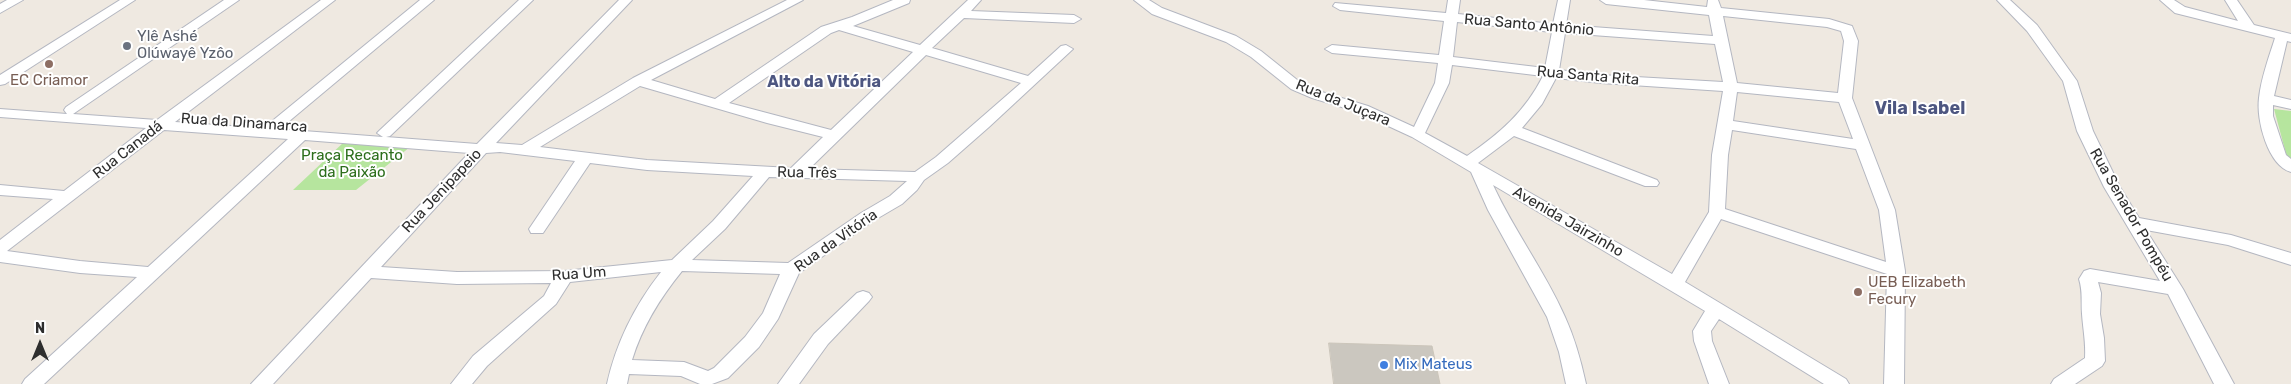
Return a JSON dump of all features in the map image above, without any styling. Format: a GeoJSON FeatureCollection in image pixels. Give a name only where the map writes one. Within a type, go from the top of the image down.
{"type":"FeatureCollection","features":[{"type":"Feature","properties":{"kind":"street"},"geometry":{"type":"LineString","coordinates":[[0,9],[17,0]]}},
{"type":"Feature","properties":{"kind":"street"},"geometry":{"type":"LineString","coordinates":[[0,81],[129,0]]}},
{"type":"Feature","properties":{"kind":"street"},"geometry":{"type":"LineString","coordinates":[[71,110],[233,0]]}},
{"type":"Feature","properties":{"kind":"street","name":"Rua Canadá"},"geometry":{"type":"LineString","coordinates":[[0,248],[166,121],[330,0]]}},
{"type":"Feature","properties":{"kind":"street"},"geometry":{"type":"LineString","coordinates":[[276,125],[428,0]]}},
{"type":"Feature","properties":{"kind":"street"},"geometry":{"type":"LineString","coordinates":[[385,133],[527,0]]}},
{"type":"Feature","properties":{"kind":"street","name":"Rua Jenipapeio"},"geometry":{"type":"LineString","coordinates":[[261,384],[366,272],[490,146],[626,0]]}},
{"type":"Feature","properties":{"kind":"street"},"geometry":{"type":"LineString","coordinates":[[526,149],[638,81],[797,0]]}},
{"type":"Feature","properties":{"kind":"street"},"geometry":{"type":"LineString","coordinates":[[717,104],[818,34],[904,0]]}},
{"type":"Feature","properties":{"kind":"street"},"geometry":{"type":"LineString","coordinates":[[796,172],[976,0]]}},
{"type":"Feature","properties":{"kind":"street","name":"Rua da Juçara"},"geometry":{"type":"LineString","coordinates":[[1140,0],[1157,11],[1231,39],[1256,54],[1296,86],[1317,95],[1363,109],[1417,134]]}},
{"type":"Feature","properties":{"kind":"street"},"geometry":{"type":"LineString","coordinates":[[1417,134],[1431,110],[1438,92],[1454,0]]}},
{"type":"Feature","properties":{"kind":"street"},"geometry":{"type":"LineString","coordinates":[[1564,0],[1551,74],[1529,112],[1513,130],[1472,168],[1556,317],[1576,384]]}},
{"type":"Feature","properties":{"kind":"street"},"geometry":{"type":"LineString","coordinates":[[1606,0],[1714,6],[1829,23],[1844,27],[1850,34],[1845,98],[1861,145],[1887,210],[1896,272],[1894,384]]}},
{"type":"Feature","properties":{"kind":"street","name":"Rua Senador Pompéu"},"geometry":{"type":"LineString","coordinates":[[2004,0],[2032,28],[2070,81],[2076,96],[2084,131],[2112,187],[2174,289],[2224,384]]}},
{"type":"Feature","properties":{"kind":"street"},"geometry":{"type":"LineString","coordinates":[[2166,0],[2180,10],[2287,37],[2266,98],[2266,116],[2279,157],[2291,167]]}},
{"type":"Feature","properties":{"kind":"street"},"geometry":{"type":"LineString","coordinates":[[2232,0],[2249,27]]}},
{"type":"Feature","properties":{"kind":"street","name":"Rua Santo Antônio"},"geometry":{"type":"LineString","coordinates":[[1340,6],[1559,29],[1719,40]]}},
{"type":"Feature","properties":{"kind":"street"},"geometry":{"type":"LineString","coordinates":[[1675,284],[1717,212],[1720,155],[1730,87],[1729,72],[1719,40],[1714,6]]}},
{"type":"Feature","properties":{"kind":"street"},"geometry":{"type":"LineString","coordinates":[[962,14],[1074,19]]}},
{"type":"Feature","properties":{"kind":"street"},"geometry":{"type":"LineString","coordinates":[[840,26],[1031,81]]}},
{"type":"Feature","properties":{"kind":"street"},"geometry":{"type":"LineString","coordinates":[[918,177],[942,160],[1066,49]]}},
{"type":"Feature","properties":{"kind":"street","name":"Rua Santa Rita"},"geometry":{"type":"LineString","coordinates":[[1332,49],[1445,60],[1601,79],[1730,87],[1845,98]]}},
{"type":"Feature","properties":{"kind":"street"},"geometry":{"type":"LineString","coordinates":[[638,81],[832,136]]}},
{"type":"Feature","properties":{"kind":"street"},"geometry":{"type":"LineString","coordinates":[[2266,98],[2291,105]]}},
{"type":"Feature","properties":{"kind":"street","name":"Rua da Dinamarca"},"geometry":{"type":"LineString","coordinates":[[0,105],[71,110],[302,136],[490,146]]}},
{"type":"Feature","properties":{"kind":"street","name":"Rua da Dinamarca"},"geometry":{"type":"LineString","coordinates":[[0,113],[276,125],[385,133],[490,146]]}},
{"type":"Feature","properties":{"kind":"street"},"geometry":{"type":"LineString","coordinates":[[1725,124],[1861,145]]}},
{"type":"Feature","properties":{"kind":"street"},"geometry":{"type":"LineString","coordinates":[[1513,130],[1651,183]]}},
{"type":"Feature","properties":{"kind":"street","name":"Avenida Jairzinho"},"geometry":{"type":"LineString","coordinates":[[1417,134],[1472,168],[1675,284],[1838,384]]}},
{"type":"Feature","properties":{"kind":"street"},"geometry":{"type":"LineString","coordinates":[[32,384],[302,136]]}},
{"type":"Feature","properties":{"kind":"street","name":"Rua Três"},"geometry":{"type":"LineString","coordinates":[[490,146],[656,166],[918,177]]}},
{"type":"Feature","properties":{"kind":"street"},"geometry":{"type":"LineString","coordinates":[[537,229],[584,158]]}},
{"type":"Feature","properties":{"kind":"street"},"geometry":{"type":"LineString","coordinates":[[618,375],[633,329],[676,266],[736,208],[765,172]]}},
{"type":"Feature","properties":{"kind":"street","name":"Rua da Vitória"},"geometry":{"type":"LineString","coordinates":[[618,375],[652,366],[684,369],[700,377],[714,378],[752,342],[767,322],[772,315],[782,285],[792,269],[867,217],[896,200],[918,177]]}},
{"type":"Feature","properties":{"kind":"street"},"geometry":{"type":"LineString","coordinates":[[0,190],[70,196]]}},
{"type":"Feature","properties":{"kind":"street"},"geometry":{"type":"LineString","coordinates":[[1717,212],[1896,272]]}},
{"type":"Feature","properties":{"kind":"street"},"geometry":{"type":"LineString","coordinates":[[2133,222],[2231,240],[2291,259]]}},
{"type":"Feature","properties":{"kind":"street"},"geometry":{"type":"LineString","coordinates":[[0,256],[80,267],[152,273]]}},
{"type":"Feature","properties":{"kind":"street","name":"Rua Um"},"geometry":{"type":"LineString","coordinates":[[366,272],[457,278],[564,277],[676,266],[792,269]]}},
{"type":"Feature","properties":{"kind":"street"},"geometry":{"type":"LineString","coordinates":[[2061,384],[2095,361],[2095,338],[2091,314],[2092,293],[2088,279],[2090,275],[2174,289]]}},
{"type":"Feature","properties":{"kind":"street"},"geometry":{"type":"LineString","coordinates":[[461,384],[480,361],[550,300],[564,277]]}},
{"type":"Feature","properties":{"kind":"street"},"geometry":{"type":"LineString","coordinates":[[788,384],[821,339],[863,297]]}},
{"type":"Feature","properties":{"kind":"street"},"geometry":{"type":"LineString","coordinates":[[1715,310],[1702,331],[1703,341],[1719,384]]}},
{"type":"Feature","properties":{"kind":"green space"},"geometry":{"type":"Polygon","coordinates":[[[2274,109],[2291,111],[2291,163],[2288,161],[2274,109]]]}},
{"type":"Feature","properties":{"kind":"green space","name":"Praça Recanto da Paixão"},"geometry":{"type":"Polygon","coordinates":[[[344,142],[410,147],[356,190],[293,190],[344,142]]]}},
{"type":"Feature","properties":{"kind":"building","name":"Mix Mateus"},"geometry":{"type":"Polygon","coordinates":[[[1329,343],[1432,346],[1440,384],[1334,384],[1329,343]]]}},
{"type":"Feature","properties":{"kind":"place","name":"Ylê Ashé Olúwayê Yzôo"},"geometry":{"type":"Point","coordinates":[127,46]}},
{"type":"Feature","properties":{"kind":"place","name":"EC Criamor"},"geometry":{"type":"Point","coordinates":[49,64]}},
{"type":"Feature","properties":{"kind":"place","name":"UEB Elizabeth Fecury"},"geometry":{"type":"Point","coordinates":[1858,292]}},
{"type":"Feature","properties":{"kind":"place","name":"Mix Mateus"},"geometry":{"type":"Point","coordinates":[1384,365]}},
{"type":"Feature","properties":{"kind":"district","name":"Alto da Vitória"},"geometry":{"type":"Point","coordinates":[824,82]}},
{"type":"Feature","properties":{"kind":"district","name":"Vila Isabel"},"geometry":{"type":"Point","coordinates":[1920,109]}}]}
